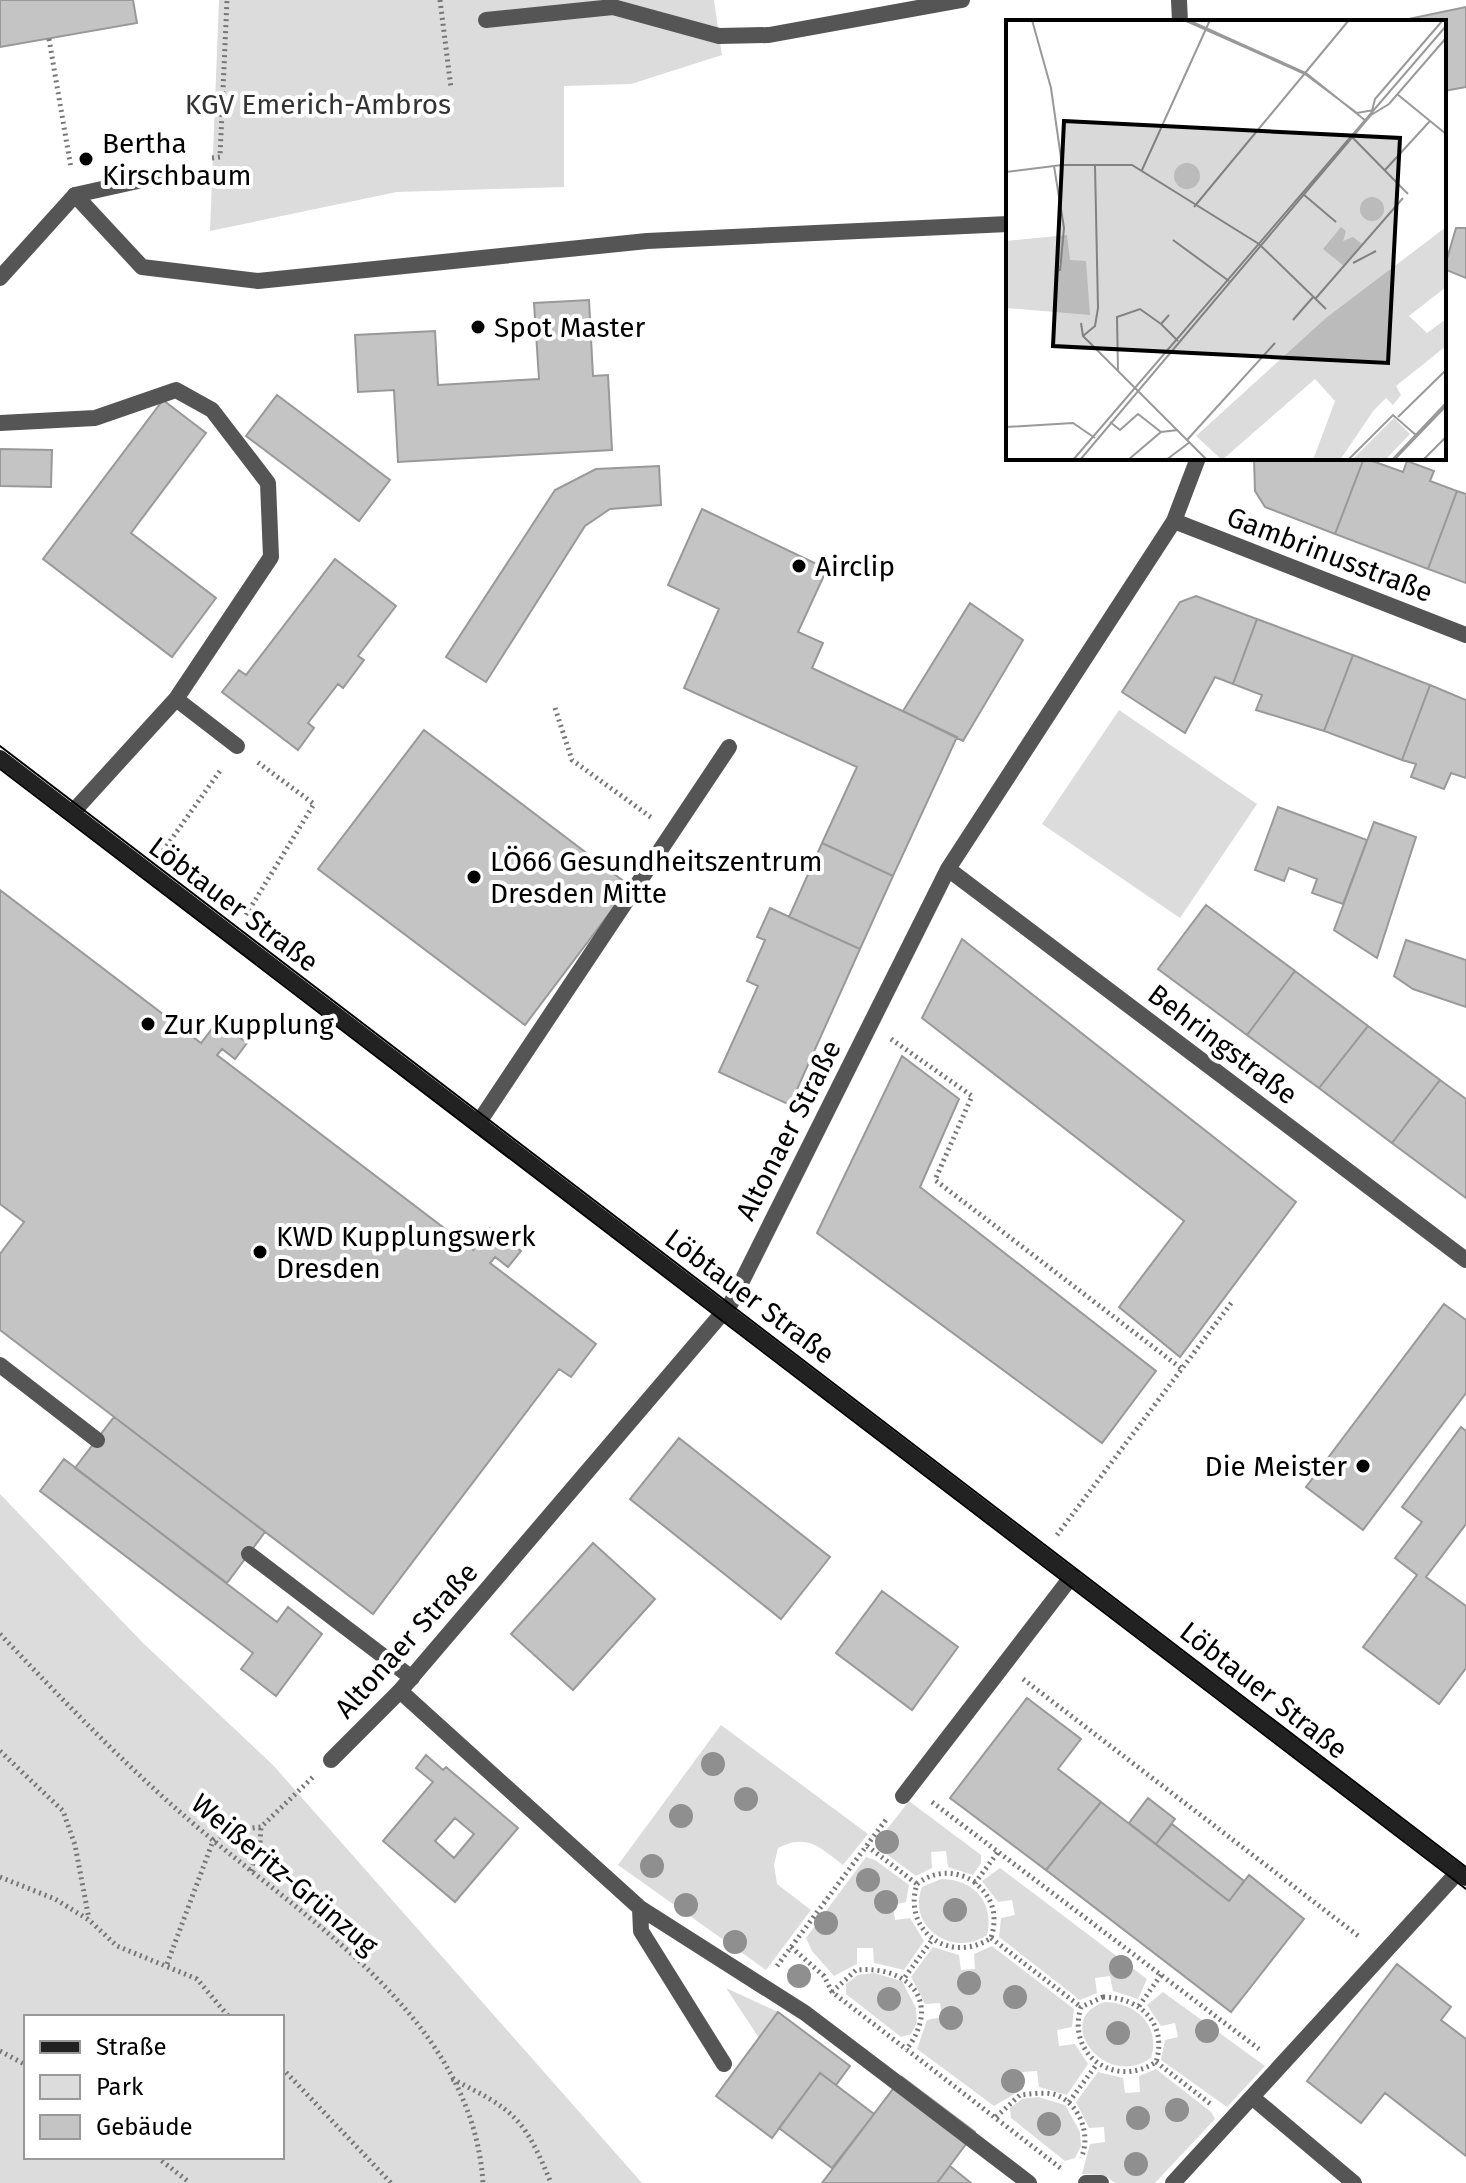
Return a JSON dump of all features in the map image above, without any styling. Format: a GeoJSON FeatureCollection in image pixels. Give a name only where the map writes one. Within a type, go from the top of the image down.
{"type":"FeatureCollection","features":[{"type":"Feature","properties":{"kind":"main road","name":"Löbtauer Straße"},"geometry":{"type":"LineString","coordinates":[[0,758],[1462,1875]]}},
{"type":"Feature","properties":{"kind":"street"},"geometry":{"type":"LineString","coordinates":[[486,20],[613,7],[719,36],[769,35],[962,0]]}},
{"type":"Feature","properties":{"kind":"street"},"geometry":{"type":"LineString","coordinates":[[1179,0],[1180,20]]}},
{"type":"Feature","properties":{"kind":"street"},"geometry":{"type":"LineString","coordinates":[[0,278],[75,195],[156,177]]}},
{"type":"Feature","properties":{"kind":"street"},"geometry":{"type":"LineString","coordinates":[[75,195],[142,267],[258,281],[647,241],[1006,224]]}},
{"type":"Feature","properties":{"kind":"street"},"geometry":{"type":"LineString","coordinates":[[0,423],[95,418],[176,390],[212,410],[268,483],[271,557],[176,699],[72,813]]}},
{"type":"Feature","properties":{"kind":"street","name":"Altonaer Straße"},"geometry":{"type":"LineString","coordinates":[[331,1760],[412,1678],[725,1310],[948,869],[1174,521],[1197,460]]}},
{"type":"Feature","properties":{"kind":"street","name":"Gambrinusstraße"},"geometry":{"type":"LineString","coordinates":[[1174,521],[1466,635]]}},
{"type":"Feature","properties":{"kind":"street"},"geometry":{"type":"LineString","coordinates":[[176,699],[237,746]]}},
{"type":"Feature","properties":{"kind":"street"},"geometry":{"type":"LineString","coordinates":[[479,1122],[729,747]]}},
{"type":"Feature","properties":{"kind":"street","name":"Behringstraße"},"geometry":{"type":"LineString","coordinates":[[948,869],[1466,1260]]}},
{"type":"Feature","properties":{"kind":"street"},"geometry":{"type":"LineString","coordinates":[[0,1365],[97,1440]]}},
{"type":"Feature","properties":{"kind":"street"},"geometry":{"type":"LineString","coordinates":[[249,1554],[412,1678]]}},
{"type":"Feature","properties":{"kind":"street"},"geometry":{"type":"LineString","coordinates":[[907,1792],[1072,1576]]}},
{"type":"Feature","properties":{"kind":"street"},"geometry":{"type":"LineString","coordinates":[[400,1691],[640,1908],[805,2013],[1029,2183]]}},
{"type":"Feature","properties":{"kind":"street"},"geometry":{"type":"LineString","coordinates":[[1173,2183],[1462,1875]]}},
{"type":"Feature","properties":{"kind":"street"},"geometry":{"type":"LineString","coordinates":[[640,1908],[641,1931],[724,2064]]}},
{"type":"Feature","properties":{"kind":"street"},"geometry":{"type":"LineString","coordinates":[[1253,2098],[1354,2183]]}},
{"type":"Feature","properties":{"kind":"street"},"geometry":{"type":"LineString","coordinates":[[1086,2183],[1101,2183]]}},
{"type":"Feature","properties":{"kind":"path"},"geometry":{"type":"LineString","coordinates":[[212,158],[220,157],[227,0]]}},
{"type":"Feature","properties":{"kind":"path"},"geometry":{"type":"LineString","coordinates":[[440,0],[451,88]]}},
{"type":"Feature","properties":{"kind":"path"},"geometry":{"type":"LineString","coordinates":[[49,39],[75,195]]}},
{"type":"Feature","properties":{"kind":"path"},"geometry":{"type":"LineString","coordinates":[[555,708],[572,760],[673,833]]}},
{"type":"Feature","properties":{"kind":"path"},"geometry":{"type":"LineString","coordinates":[[148,871],[237,746],[314,804],[233,936]]}},
{"type":"Feature","properties":{"kind":"path"},"geometry":{"type":"LineString","coordinates":[[870,1025],[972,1096],[935,1180],[1182,1369]]}},
{"type":"Feature","properties":{"kind":"path"},"geometry":{"type":"LineString","coordinates":[[1043,1553],[1232,1302]]}},
{"type":"Feature","properties":{"kind":"path","name":"Weißeritz-Grünzug"},"geometry":{"type":"LineString","coordinates":[[0,1634],[111,1752],[361,1963],[423,2031],[467,2106],[480,2149],[483,2183]]}},
{"type":"Feature","properties":{"kind":"path"},"geometry":{"type":"LineString","coordinates":[[1004,1664],[1384,1956]]}},
{"type":"Feature","properties":{"kind":"path"},"geometry":{"type":"LineString","coordinates":[[0,1751],[63,1811],[75,1845],[89,1920]]}},
{"type":"Feature","properties":{"kind":"path"},"geometry":{"type":"LineString","coordinates":[[167,1964],[213,1841],[229,1831],[261,1827],[331,1760]]}},
{"type":"Feature","properties":{"kind":"path"},"geometry":{"type":"LineString","coordinates":[[762,1985],[907,1792],[998,1852],[1283,2066]]}},
{"type":"Feature","properties":{"kind":"path"},"geometry":{"type":"LineString","coordinates":[[251,1871],[257,1857],[261,1827]]}},
{"type":"Feature","properties":{"kind":"path"},"geometry":{"type":"LineString","coordinates":[[867,1846],[917,1884]]}},
{"type":"Feature","properties":{"kind":"path"},"geometry":{"type":"LineString","coordinates":[[991,1938],[994,1916],[990,1901],[975,1883],[998,1852]]}},
{"type":"Feature","properties":{"kind":"path"},"geometry":{"type":"LineString","coordinates":[[975,1882],[964,1875],[939,1873],[917,1884],[913,1895],[917,1921],[932,1940],[943,1946],[969,1949],[991,1938]]}},
{"type":"Feature","properties":{"kind":"path"},"geometry":{"type":"LineString","coordinates":[[0,1877],[55,1899],[89,1920],[117,1946],[167,1964],[197,1979],[227,2015]]}},
{"type":"Feature","properties":{"kind":"path"},"geometry":{"type":"LineString","coordinates":[[991,1938],[1081,2007]]}},
{"type":"Feature","properties":{"kind":"path"},"geometry":{"type":"LineString","coordinates":[[905,1977],[932,1940]]}},
{"type":"Feature","properties":{"kind":"path"},"geometry":{"type":"LineString","coordinates":[[791,1947],[824,1976],[832,1992],[1069,2175]]}},
{"type":"Feature","properties":{"kind":"path"},"geometry":{"type":"LineString","coordinates":[[832,1992],[856,1970],[890,1970],[905,1977],[921,2007],[922,2023],[906,2050]]}},
{"type":"Feature","properties":{"kind":"path"},"geometry":{"type":"LineString","coordinates":[[1139,2006],[1161,1975]]}},
{"type":"Feature","properties":{"kind":"path"},"geometry":{"type":"LineString","coordinates":[[1081,2007],[1103,1997],[1129,1999],[1139,2006],[1155,2025],[1159,2050],[1156,2062]]}},
{"type":"Feature","properties":{"kind":"path"},"geometry":{"type":"LineString","coordinates":[[1081,2007],[1077,2030],[1081,2045],[1097,2064],[1119,2073],[1134,2072],[1156,2062]]}},
{"type":"Feature","properties":{"kind":"path"},"geometry":{"type":"LineString","coordinates":[[0,2051],[24,2064]]}},
{"type":"Feature","properties":{"kind":"path"},"geometry":{"type":"LineString","coordinates":[[1156,2062],[1231,2121]]}},
{"type":"Feature","properties":{"kind":"path"},"geometry":{"type":"LineString","coordinates":[[1069,2102],[1097,2064]]}},
{"type":"Feature","properties":{"kind":"path"},"geometry":{"type":"LineString","coordinates":[[284,2070],[391,2183]]}},
{"type":"Feature","properties":{"kind":"path"},"geometry":{"type":"LineString","coordinates":[[451,2078],[505,2105],[530,2136],[551,2183]]}},
{"type":"Feature","properties":{"kind":"path"},"geometry":{"type":"LineString","coordinates":[[996,2117],[1020,2095],[1053,2094],[1069,2102],[1085,2131],[1086,2147],[1075,2168]]}},
{"type":"Feature","properties":{"kind":"path"},"geometry":{"type":"LineString","coordinates":[[160,2159],[190,2183]]}},
{"type":"Feature","properties":{"kind":"green space","name":"KGV Emerich-Ambros"},"geometry":{"type":"Polygon","coordinates":[[[219,0],[714,0],[722,55],[631,84],[564,86],[564,187],[397,192],[210,231],[219,0]]]}},
{"type":"Feature","properties":{"kind":"green space"},"geometry":{"type":"Polygon","coordinates":[[[1119,710],[1257,804],[1180,918],[1042,824],[1119,710]]]}},
{"type":"Feature","properties":{"kind":"green space"},"geometry":{"type":"Polygon","coordinates":[[[0,1494],[143,1643],[273,1765],[642,2183],[0,2183],[0,1494]]]}},
{"type":"Feature","properties":{"kind":"green space"},"geometry":{"type":"Polygon","coordinates":[[[721,1725],[868,1834],[843,1865],[813,1844],[797,1842],[778,1848],[774,1865],[777,1884],[811,1910],[766,1970],[618,1865],[721,1725]]]}},
{"type":"Feature","properties":{"kind":"green space"},"geometry":{"type":"Polygon","coordinates":[[[909,1801],[981,1855],[981,1863],[973,1875],[948,1867],[946,1851],[931,1852],[932,1868],[916,1876],[881,1850],[877,1842],[909,1801]]]}},
{"type":"Feature","properties":{"kind":"green space"},"geometry":{"type":"Polygon","coordinates":[[[866,1857],[909,1885],[906,1902],[893,1905],[895,1920],[910,1918],[924,1941],[904,1970],[874,1963],[873,1948],[857,1948],[857,1964],[834,1976],[812,1951],[806,1938],[866,1857]]]}},
{"type":"Feature","properties":{"kind":"green space"},"geometry":{"type":"Polygon","coordinates":[[[1000,1868],[1147,1979],[1138,1999],[1113,1991],[1110,1976],[1095,1978],[1097,1993],[1080,2000],[999,1937],[1001,1918],[1015,1915],[1012,1900],[998,1902],[982,1881],[1000,1868]]]}},
{"type":"Feature","properties":{"kind":"green space"},"geometry":{"type":"Polygon","coordinates":[[[941,1879],[963,1883],[979,1895],[988,1912],[987,1935],[961,1943],[936,1935],[927,1926],[919,1902],[922,1887],[941,1879]]]}},
{"type":"Feature","properties":{"kind":"green space"},"geometry":{"type":"Polygon","coordinates":[[[992,1946],[1074,2009],[1072,2027],[1057,2030],[1059,2046],[1075,2044],[1088,2064],[1067,2095],[1039,2087],[1037,2071],[1022,2072],[1023,2089],[994,2106],[917,2049],[927,2020],[942,2017],[940,2003],[925,2004],[911,1977],[933,1947],[959,1955],[961,1970],[975,1969],[974,1954],[992,1946]]]}},
{"type":"Feature","properties":{"kind":"green space"},"geometry":{"type":"Polygon","coordinates":[[[874,1973],[902,1981],[916,2008],[917,2022],[911,2034],[901,2037],[846,1994],[846,1984],[858,1975],[874,1973]]]}},
{"type":"Feature","properties":{"kind":"green space"},"geometry":{"type":"Polygon","coordinates":[[[726,1988],[778,2012],[759,2038],[726,1988]]]}},
{"type":"Feature","properties":{"kind":"green space"},"geometry":{"type":"Polygon","coordinates":[[[1163,1992],[1265,2066],[1227,2107],[1161,2060],[1165,2040],[1178,2037],[1175,2023],[1161,2026],[1147,2005],[1163,1992]]]}},
{"type":"Feature","properties":{"kind":"green space"},"geometry":{"type":"Polygon","coordinates":[[[1105,2002],[1127,2007],[1143,2018],[1152,2035],[1151,2058],[1133,2066],[1116,2065],[1102,2059],[1090,2048],[1083,2035],[1083,2022],[1090,2010],[1105,2002]]]}},
{"type":"Feature","properties":{"kind":"green space"},"geometry":{"type":"Polygon","coordinates":[[[1156,2069],[1211,2112],[1215,2119],[1155,2183],[1115,2183],[1104,2175],[1082,2174],[1090,2144],[1105,2142],[1104,2127],[1089,2128],[1076,2102],[1098,2072],[1123,2078],[1125,2093],[1140,2092],[1139,2076],[1156,2069]]]}},
{"type":"Feature","properties":{"kind":"green space"},"geometry":{"type":"Polygon","coordinates":[[[1038,2097],[1065,2105],[1080,2132],[1081,2146],[1075,2158],[1065,2161],[1011,2118],[1010,2108],[1022,2099],[1038,2097]]]}},
{"type":"Feature","properties":{"kind":"building"},"geometry":{"type":"Polygon","coordinates":[[[0,0],[133,0],[137,23],[0,47],[0,0]]]}},
{"type":"Feature","properties":{"kind":"building"},"geometry":{"type":"Polygon","coordinates":[[[1466,7],[1466,87],[1446,91],[1446,20],[1408,19],[1466,7]]]}},
{"type":"Feature","properties":{"kind":"building"},"geometry":{"type":"Polygon","coordinates":[[[1456,228],[1466,228],[1466,278],[1446,270],[1456,228]]]}},
{"type":"Feature","properties":{"kind":"building"},"geometry":{"type":"Polygon","coordinates":[[[589,300],[593,376],[608,375],[612,450],[398,462],[394,390],[358,392],[355,335],[435,331],[438,385],[539,379],[534,303],[589,300]]]}},
{"type":"Feature","properties":{"kind":"building"},"geometry":{"type":"Polygon","coordinates":[[[277,395],[390,480],[359,521],[246,436],[277,395]]]}},
{"type":"Feature","properties":{"kind":"building"},"geometry":{"type":"Polygon","coordinates":[[[163,400],[206,433],[131,533],[216,598],[172,657],[43,559],[163,400]]]}},
{"type":"Feature","properties":{"kind":"building"},"geometry":{"type":"Polygon","coordinates":[[[0,449],[52,450],[51,487],[0,486],[0,449]]]}},
{"type":"Feature","properties":{"kind":"building"},"geometry":{"type":"Polygon","coordinates":[[[1254,460],[1363,460],[1335,534],[1265,507],[1255,491],[1254,460]]]}},
{"type":"Feature","properties":{"kind":"building"},"geometry":{"type":"Polygon","coordinates":[[[1363,460],[1403,472],[1407,461],[1434,471],[1430,481],[1457,491],[1428,569],[1335,534],[1363,460]]]}},
{"type":"Feature","properties":{"kind":"building"},"geometry":{"type":"Polygon","coordinates":[[[659,466],[661,505],[610,509],[585,526],[486,682],[446,657],[555,490],[596,469],[659,466]]]}},
{"type":"Feature","properties":{"kind":"building"},"geometry":{"type":"Polygon","coordinates":[[[1457,491],[1466,494],[1466,583],[1428,569],[1457,491]]]}},
{"type":"Feature","properties":{"kind":"building"},"geometry":{"type":"Polygon","coordinates":[[[702,509],[827,569],[798,632],[823,643],[812,668],[957,737],[893,876],[822,843],[857,767],[684,688],[719,609],[668,585],[702,509]]]}},
{"type":"Feature","properties":{"kind":"building"},"geometry":{"type":"Polygon","coordinates":[[[335,559],[396,606],[358,656],[364,660],[343,688],[338,684],[308,723],[314,728],[298,750],[222,692],[239,670],[246,675],[335,559]]]}},
{"type":"Feature","properties":{"kind":"building"},"geometry":{"type":"Polygon","coordinates":[[[1196,596],[1257,619],[1233,684],[1215,677],[1185,733],[1122,692],[1180,602],[1196,596]]]}},
{"type":"Feature","properties":{"kind":"building"},"geometry":{"type":"Polygon","coordinates":[[[970,603],[1023,640],[963,741],[903,711],[970,603]]]}},
{"type":"Feature","properties":{"kind":"building"},"geometry":{"type":"Polygon","coordinates":[[[1257,619],[1353,655],[1324,731],[1256,710],[1262,695],[1233,684],[1257,619]]]}},
{"type":"Feature","properties":{"kind":"building"},"geometry":{"type":"Polygon","coordinates":[[[1353,655],[1430,685],[1402,760],[1324,731],[1353,655]]]}},
{"type":"Feature","properties":{"kind":"building"},"geometry":{"type":"Polygon","coordinates":[[[1430,685],[1466,700],[1466,778],[1451,773],[1444,789],[1411,777],[1416,764],[1402,760],[1430,685]]]}},
{"type":"Feature","properties":{"kind":"building","name":"LÖ66 Gesundheitszentrum Dresden Mitte"},"geometry":{"type":"Polygon","coordinates":[[[424,730],[630,886],[525,1025],[318,869],[424,730]]]}},
{"type":"Feature","properties":{"kind":"building"},"geometry":{"type":"Polygon","coordinates":[[[1278,807],[1367,840],[1343,904],[1312,893],[1317,879],[1289,868],[1284,881],[1255,870],[1278,807]]]}},
{"type":"Feature","properties":{"kind":"building"},"geometry":{"type":"Polygon","coordinates":[[[1374,822],[1416,837],[1377,958],[1334,930],[1374,822]]]}},
{"type":"Feature","properties":{"kind":"building"},"geometry":{"type":"Polygon","coordinates":[[[822,843],[893,876],[860,949],[789,917],[822,843]]]}},
{"type":"Feature","properties":{"kind":"building","name":"KWD Kupplungswerk Dresden"},"geometry":{"type":"Polygon","coordinates":[[[0,890],[201,1043],[218,1021],[247,1043],[235,1059],[222,1049],[217,1055],[473,1250],[490,1228],[521,1251],[508,1267],[495,1257],[490,1263],[596,1344],[571,1377],[559,1369],[373,1614],[0,1330],[0,1254],[24,1222],[0,1204],[0,890]]]}},
{"type":"Feature","properties":{"kind":"building"},"geometry":{"type":"Polygon","coordinates":[[[1206,905],[1295,971],[1247,1035],[1158,969],[1206,905]]]}},
{"type":"Feature","properties":{"kind":"building"},"geometry":{"type":"Polygon","coordinates":[[[770,908],[860,949],[790,1105],[719,1072],[758,986],[747,981],[765,940],[757,937],[770,908]]]}},
{"type":"Feature","properties":{"kind":"building"},"geometry":{"type":"Polygon","coordinates":[[[962,939],[1296,1202],[1180,1357],[1119,1307],[1184,1221],[922,1018],[962,939]]]}},
{"type":"Feature","properties":{"kind":"building"},"geometry":{"type":"Polygon","coordinates":[[[1406,940],[1466,960],[1466,1007],[1413,989],[1394,976],[1406,940]]]}},
{"type":"Feature","properties":{"kind":"building"},"geometry":{"type":"Polygon","coordinates":[[[1295,971],[1368,1026],[1319,1088],[1247,1035],[1295,971]]]}},
{"type":"Feature","properties":{"kind":"building"},"geometry":{"type":"Polygon","coordinates":[[[1368,1026],[1440,1080],[1392,1143],[1319,1088],[1368,1026]]]}},
{"type":"Feature","properties":{"kind":"building"},"geometry":{"type":"Polygon","coordinates":[[[902,1056],[959,1099],[920,1187],[1156,1371],[1102,1443],[817,1233],[902,1056]]]}},
{"type":"Feature","properties":{"kind":"building"},"geometry":{"type":"Polygon","coordinates":[[[1440,1080],[1466,1099],[1466,1198],[1392,1143],[1440,1080]]]}},
{"type":"Feature","properties":{"kind":"building"},"geometry":{"type":"Polygon","coordinates":[[[1444,1304],[1466,1320],[1466,1393],[1363,1530],[1306,1487],[1444,1304]]]}},
{"type":"Feature","properties":{"kind":"building"},"geometry":{"type":"Polygon","coordinates":[[[114,1417],[265,1532],[227,1583],[75,1468],[114,1417]]]}},
{"type":"Feature","properties":{"kind":"building"},"geometry":{"type":"Polygon","coordinates":[[[1461,1427],[1466,1431],[1466,1524],[1426,1577],[1466,1606],[1466,1668],[1439,1704],[1363,1647],[1417,1575],[1395,1558],[1422,1522],[1402,1507],[1461,1427]]]}},
{"type":"Feature","properties":{"kind":"building"},"geometry":{"type":"Polygon","coordinates":[[[679,1438],[830,1557],[781,1619],[630,1499],[679,1438]]]}},
{"type":"Feature","properties":{"kind":"building"},"geometry":{"type":"Polygon","coordinates":[[[64,1459],[277,1622],[288,1607],[322,1634],[276,1696],[241,1669],[253,1653],[40,1491],[64,1459]]]}},
{"type":"Feature","properties":{"kind":"building"},"geometry":{"type":"Polygon","coordinates":[[[593,1543],[655,1599],[573,1690],[511,1634],[593,1543]]]}},
{"type":"Feature","properties":{"kind":"building"},"geometry":{"type":"Polygon","coordinates":[[[882,1591],[958,1647],[912,1710],[836,1653],[882,1591]]]}},
{"type":"Feature","properties":{"kind":"building"},"geometry":{"type":"Polygon","coordinates":[[[1027,1698],[1081,1739],[1058,1769],[1101,1802],[1046,1870],[950,1798],[1027,1698]]]}},
{"type":"Feature","properties":{"kind":"building"},"geometry":{"type":"Polygon","coordinates":[[[426,1755],[443,1770],[446,1767],[518,1828],[455,1902],[383,1841],[433,1782],[416,1768],[426,1755]],[[455,1818],[435,1841],[454,1858],[474,1834],[455,1818]]]}},
{"type":"Feature","properties":{"kind":"building"},"geometry":{"type":"Polygon","coordinates":[[[1148,1798],[1175,1819],[1156,1844],[1129,1823],[1148,1798]]]}},
{"type":"Feature","properties":{"kind":"building"},"geometry":{"type":"Polygon","coordinates":[[[1101,1802],[1229,1901],[1249,1875],[1304,1919],[1231,2012],[1046,1870],[1101,1802]]]}},
{"type":"Feature","properties":{"kind":"building"},"geometry":{"type":"Polygon","coordinates":[[[1172,1824],[1244,1881],[1229,1901],[1156,1844],[1172,1824]]]}},
{"type":"Feature","properties":{"kind":"building"},"geometry":{"type":"Polygon","coordinates":[[[1397,1964],[1451,2007],[1441,2020],[1466,2039],[1466,2156],[1385,2093],[1361,2123],[1307,2081],[1397,1964]]]}},
{"type":"Feature","properties":{"kind":"building"},"geometry":{"type":"Polygon","coordinates":[[[778,2012],[850,2066],[836,2085],[820,2073],[772,2138],[716,2096],[778,2012]]]}},
{"type":"Feature","properties":{"kind":"building"},"geometry":{"type":"Polygon","coordinates":[[[820,2073],[874,2114],[832,2168],[779,2128],[820,2073]]]}},
{"type":"Feature","properties":{"kind":"building"},"geometry":{"type":"Polygon","coordinates":[[[902,2077],[975,2132],[937,2183],[822,2183],[902,2077]]]}},
{"type":"Feature","properties":{"kind":"building"},"geometry":{"type":"Polygon","coordinates":[[[950,2166],[971,2183],[937,2183],[950,2166]]]}},
{"type":"Feature","properties":{"kind":"tram line"},"geometry":{"type":"LineString","coordinates":[[0,746],[1466,1867]]}},
{"type":"Feature","properties":{"kind":"tram line"},"geometry":{"type":"LineString","coordinates":[[0,769],[1466,1889]]}},
{"type":"Feature","properties":{"kind":"place","name":"Bertha Kirschbaum"},"geometry":{"type":"Point","coordinates":[86,159]}},
{"type":"Feature","properties":{"kind":"place","name":"Spot Master"},"geometry":{"type":"Point","coordinates":[478,327]}},
{"type":"Feature","properties":{"kind":"place","name":"Airclip"},"geometry":{"type":"Point","coordinates":[799,566]}},
{"type":"Feature","properties":{"kind":"place","name":"LÖ66 Gesundheitszentrum Dresden Mitte"},"geometry":{"type":"Point","coordinates":[474,877]}},
{"type":"Feature","properties":{"kind":"place","name":"Zur Kupplung"},"geometry":{"type":"Point","coordinates":[148,1024]}},
{"type":"Feature","properties":{"kind":"place","name":"KWD Kupplungswerk Dresden"},"geometry":{"type":"Point","coordinates":[260,1252]}},
{"type":"Feature","properties":{"kind":"place","name":"Die Meister"},"geometry":{"type":"Point","coordinates":[1363,1466]}}]}
